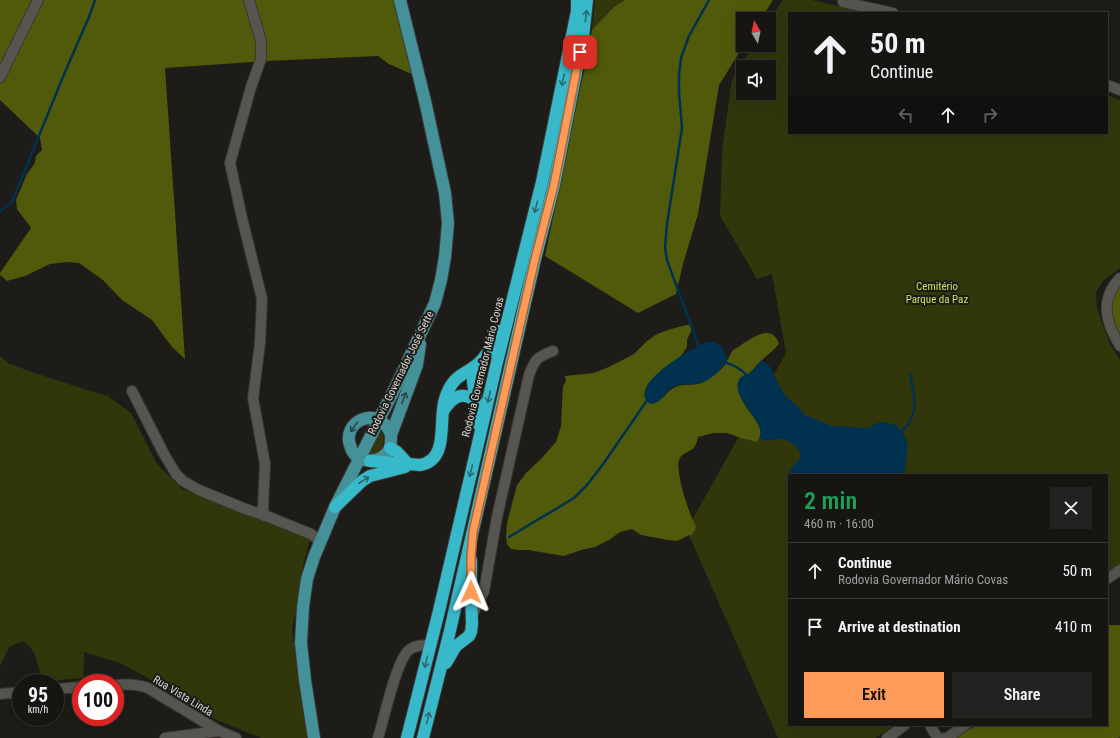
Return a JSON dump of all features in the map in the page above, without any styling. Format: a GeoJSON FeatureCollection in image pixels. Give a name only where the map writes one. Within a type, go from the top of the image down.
{"type":"FeatureCollection","features":[{"type":"Feature","properties":{"kind":"highway","name":"Rodovia Governador Mário Covas"},"geometry":{"type":"LineString","coordinates":[[406,738],[439,611],[497,362],[542,182],[577,11],[577,0]]}},
{"type":"Feature","properties":{"kind":"highway"},"geometry":{"type":"LineString","coordinates":[[423,738],[449,635],[535,259],[554,185],[583,37],[587,0]]}},
{"type":"Feature","properties":{"kind":"highway"},"geometry":{"type":"LineString","coordinates":[[480,433],[473,382],[476,366],[490,348],[509,314]]}},
{"type":"Feature","properties":{"kind":"highway"},"geometry":{"type":"LineString","coordinates":[[361,457],[423,465],[436,454],[441,440],[442,412],[444,400],[449,389],[461,375],[476,366],[497,362],[502,366],[504,371],[486,457],[487,469]]}},
{"type":"Feature","properties":{"kind":"highway"},"geometry":{"type":"LineString","coordinates":[[442,412],[450,401],[456,397],[465,396],[476,402]]}},
{"type":"Feature","properties":{"kind":"highway"},"geometry":{"type":"LineString","coordinates":[[391,441],[397,452],[412,464]]}},
{"type":"Feature","properties":{"kind":"highway"},"geometry":{"type":"LineString","coordinates":[[335,507],[362,480],[370,476],[412,464]]}},
{"type":"Feature","properties":{"kind":"highway"},"geometry":{"type":"LineString","coordinates":[[433,698],[450,655],[456,646],[469,636],[471,632],[471,558],[473,532]]}},
{"type":"Feature","properties":{"kind":"highway"},"geometry":{"type":"LineString","coordinates":[[439,611],[443,628],[453,640],[463,640]]}},
{"type":"Feature","properties":{"kind":"main road","name":"Rodovia Governador José Sette"},"geometry":{"type":"LineString","coordinates":[[361,457],[373,419],[398,382],[435,303],[441,280],[447,240],[447,207],[445,193],[425,101],[400,0]]}},
{"type":"Feature","properties":{"kind":"main road"},"geometry":{"type":"LineString","coordinates":[[391,441],[389,429],[385,424],[373,419],[359,421],[352,427],[349,434],[349,443],[361,457],[378,459],[385,455],[391,441],[417,365],[421,333]]}},
{"type":"Feature","properties":{"kind":"main road"},"geometry":{"type":"LineString","coordinates":[[314,738],[301,643],[303,607],[307,579],[320,541],[335,507],[361,457]]}},
{"type":"Feature","properties":{"kind":"street"},"geometry":{"type":"LineString","coordinates":[[0,77],[38,0]]}},
{"type":"Feature","properties":{"kind":"street"},"geometry":{"type":"LineString","coordinates":[[249,0],[261,41],[262,59],[251,86],[230,163],[262,300],[260,343],[253,398],[265,464],[264,516]]}},
{"type":"Feature","properties":{"kind":"street"},"geometry":{"type":"LineString","coordinates":[[842,2],[888,12]]}},
{"type":"Feature","properties":{"kind":"street"},"geometry":{"type":"LineString","coordinates":[[1108,85],[1120,90]]}},
{"type":"Feature","properties":{"kind":"street"},"geometry":{"type":"LineString","coordinates":[[1120,278],[1112,288],[1107,301],[1107,312],[1109,326],[1120,346]]}},
{"type":"Feature","properties":{"kind":"street"},"geometry":{"type":"LineString","coordinates":[[472,616],[484,591],[497,517],[529,374],[534,363],[540,356],[553,352]]}},
{"type":"Feature","properties":{"kind":"street"},"geometry":{"type":"LineString","coordinates":[[132,391],[172,467],[183,481],[199,490],[311,534],[320,541]]}},
{"type":"Feature","properties":{"kind":"street"},"geometry":{"type":"LineString","coordinates":[[1108,578],[1120,570]]}},
{"type":"Feature","properties":{"kind":"street"},"geometry":{"type":"LineString","coordinates":[[471,592],[484,591]]}},
{"type":"Feature","properties":{"kind":"street"},"geometry":{"type":"LineString","coordinates":[[378,738],[399,668],[405,655],[410,649],[420,645],[430,645]]}},
{"type":"Feature","properties":{"kind":"street","name":"Rua Vista Linda"},"geometry":{"type":"LineString","coordinates":[[124,684],[139,685],[148,688],[218,731],[236,738]]}},
{"type":"Feature","properties":{"kind":"street"},"geometry":{"type":"LineString","coordinates":[[0,694],[12,693]]}},
{"type":"Feature","properties":{"kind":"street"},"geometry":{"type":"LineString","coordinates":[[887,738],[904,726]]}},
{"type":"Feature","properties":{"kind":"street"},"geometry":{"type":"LineString","coordinates":[[931,726],[939,738]]}},
{"type":"Feature","properties":{"kind":"street"},"geometry":{"type":"LineString","coordinates":[[945,738],[964,726]]}},
{"type":"Feature","properties":{"kind":"street"},"geometry":{"type":"LineString","coordinates":[[165,738],[218,731]]}},
{"type":"Feature","properties":{"kind":"green space"},"geometry":{"type":"Polygon","coordinates":[[[0,0],[396,0],[416,76],[389,64],[378,56],[267,61],[165,68],[185,359],[172,347],[152,320],[122,300],[103,280],[79,263],[67,262],[50,264],[25,276],[7,281],[0,275],[31,228],[17,209],[16,200],[27,174],[35,163],[36,156],[42,150],[40,138],[0,100],[0,0]]]}},
{"type":"Feature","properties":{"kind":"green space"},"geometry":{"type":"Polygon","coordinates":[[[595,0],[625,0],[615,6],[592,30],[595,0]]]}},
{"type":"Feature","properties":{"kind":"green space"},"geometry":{"type":"Polygon","coordinates":[[[625,0],[773,0],[765,12],[736,12],[736,52],[740,52],[719,85],[698,214],[683,264],[676,294],[638,313],[545,256],[592,30],[615,6],[625,0]]]}},
{"type":"Feature","properties":{"kind":"green space","name":"Cemitério Parque da Paz"},"geometry":{"type":"Polygon","coordinates":[[[783,0],[812,0],[864,12],[788,12],[788,134],[1108,134],[1108,95],[1120,100],[1120,268],[1103,281],[1096,293],[1097,309],[1110,344],[1120,360],[1120,564],[1108,573],[1108,474],[788,474],[788,726],[893,726],[876,738],[778,738],[689,535],[696,526],[692,520],[786,353],[772,274],[757,279],[720,216],[722,150],[732,79],[736,73],[736,100],[776,100],[776,60],[744,60],[749,52],[776,52],[775,12],[783,0]]]}},
{"type":"Feature","properties":{"kind":"green space"},"geometry":{"type":"Polygon","coordinates":[[[1120,284],[1120,339],[1109,310],[1111,290],[1120,284]]]}},
{"type":"Feature","properties":{"kind":"green space"},"geometry":{"type":"Polygon","coordinates":[[[691,324],[692,329],[687,340],[687,347],[681,356],[655,376],[648,384],[645,391],[664,397],[675,387],[680,385],[697,384],[703,382],[723,368],[733,350],[756,336],[767,333],[772,334],[779,344],[751,372],[743,376],[739,381],[738,389],[740,396],[758,424],[760,430],[760,436],[757,442],[727,433],[714,433],[698,437],[694,448],[682,455],[679,460],[679,473],[686,503],[696,526],[690,537],[689,535],[677,541],[668,540],[641,535],[632,529],[620,532],[609,540],[595,547],[564,556],[528,550],[511,549],[507,544],[507,523],[517,485],[526,473],[556,442],[561,426],[563,386],[566,381],[565,376],[594,373],[611,366],[634,354],[647,341],[657,334],[691,324]]]}},
{"type":"Feature","properties":{"kind":"green space"},"geometry":{"type":"Polygon","coordinates":[[[0,356],[8,363],[29,371],[108,396],[131,413],[157,464],[182,489],[308,533],[311,536],[303,565],[292,629],[307,738],[261,738],[201,713],[167,689],[126,666],[84,652],[83,674],[72,674],[72,679],[64,680],[64,674],[41,674],[34,653],[23,641],[9,647],[0,666],[0,356]]]}},
{"type":"Feature","properties":{"kind":"green space"},"geometry":{"type":"Polygon","coordinates":[[[380,430],[384,440],[381,451],[368,457],[380,430]]]}},
{"type":"Feature","properties":{"kind":"green space"},"geometry":{"type":"Polygon","coordinates":[[[1108,625],[1120,625],[1120,737],[952,738],[957,733],[977,726],[1108,726],[1108,625]]]}},
{"type":"Feature","properties":{"kind":"water"},"geometry":{"type":"Polygon","coordinates":[[[707,342],[714,342],[722,346],[727,360],[718,372],[710,379],[701,383],[674,386],[656,403],[650,404],[647,402],[644,393],[648,384],[662,369],[691,350],[707,342]]]}},
{"type":"Feature","properties":{"kind":"water"},"geometry":{"type":"Polygon","coordinates":[[[762,360],[772,369],[773,374],[784,394],[805,415],[832,426],[868,428],[877,423],[886,422],[895,425],[900,429],[908,445],[903,474],[789,474],[791,468],[799,460],[799,450],[791,443],[784,440],[766,440],[759,438],[761,432],[758,425],[739,394],[737,386],[740,378],[751,372],[762,360]]]}},
{"type":"Feature","properties":{"kind":"water"},"geometry":{"type":"Polygon","coordinates":[[[788,477],[788,497],[787,486],[788,477]]]}},
{"type":"Feature","properties":{"kind":"waterway"},"geometry":{"type":"LineString","coordinates":[[0,211],[12,202],[95,0]]}},
{"type":"Feature","properties":{"kind":"waterway"},"geometry":{"type":"LineString","coordinates":[[699,347],[667,260],[665,247],[667,224],[682,128],[679,92],[681,58],[689,36],[709,0]]}},
{"type":"Feature","properties":{"kind":"waterway"},"geometry":{"type":"LineString","coordinates":[[722,362],[736,367],[747,376]]}},
{"type":"Feature","properties":{"kind":"waterway"},"geometry":{"type":"LineString","coordinates":[[899,434],[909,422],[913,413],[915,402],[911,375]]}},
{"type":"Feature","properties":{"kind":"waterway"},"geometry":{"type":"LineString","coordinates":[[509,537],[574,498],[587,485],[601,467],[648,399]]}},
{"type":"Feature","properties":{"kind":"route"},"geometry":{"type":"LineString","coordinates":[[471,592],[473,532],[535,259],[554,185],[580,52]]}}]}
